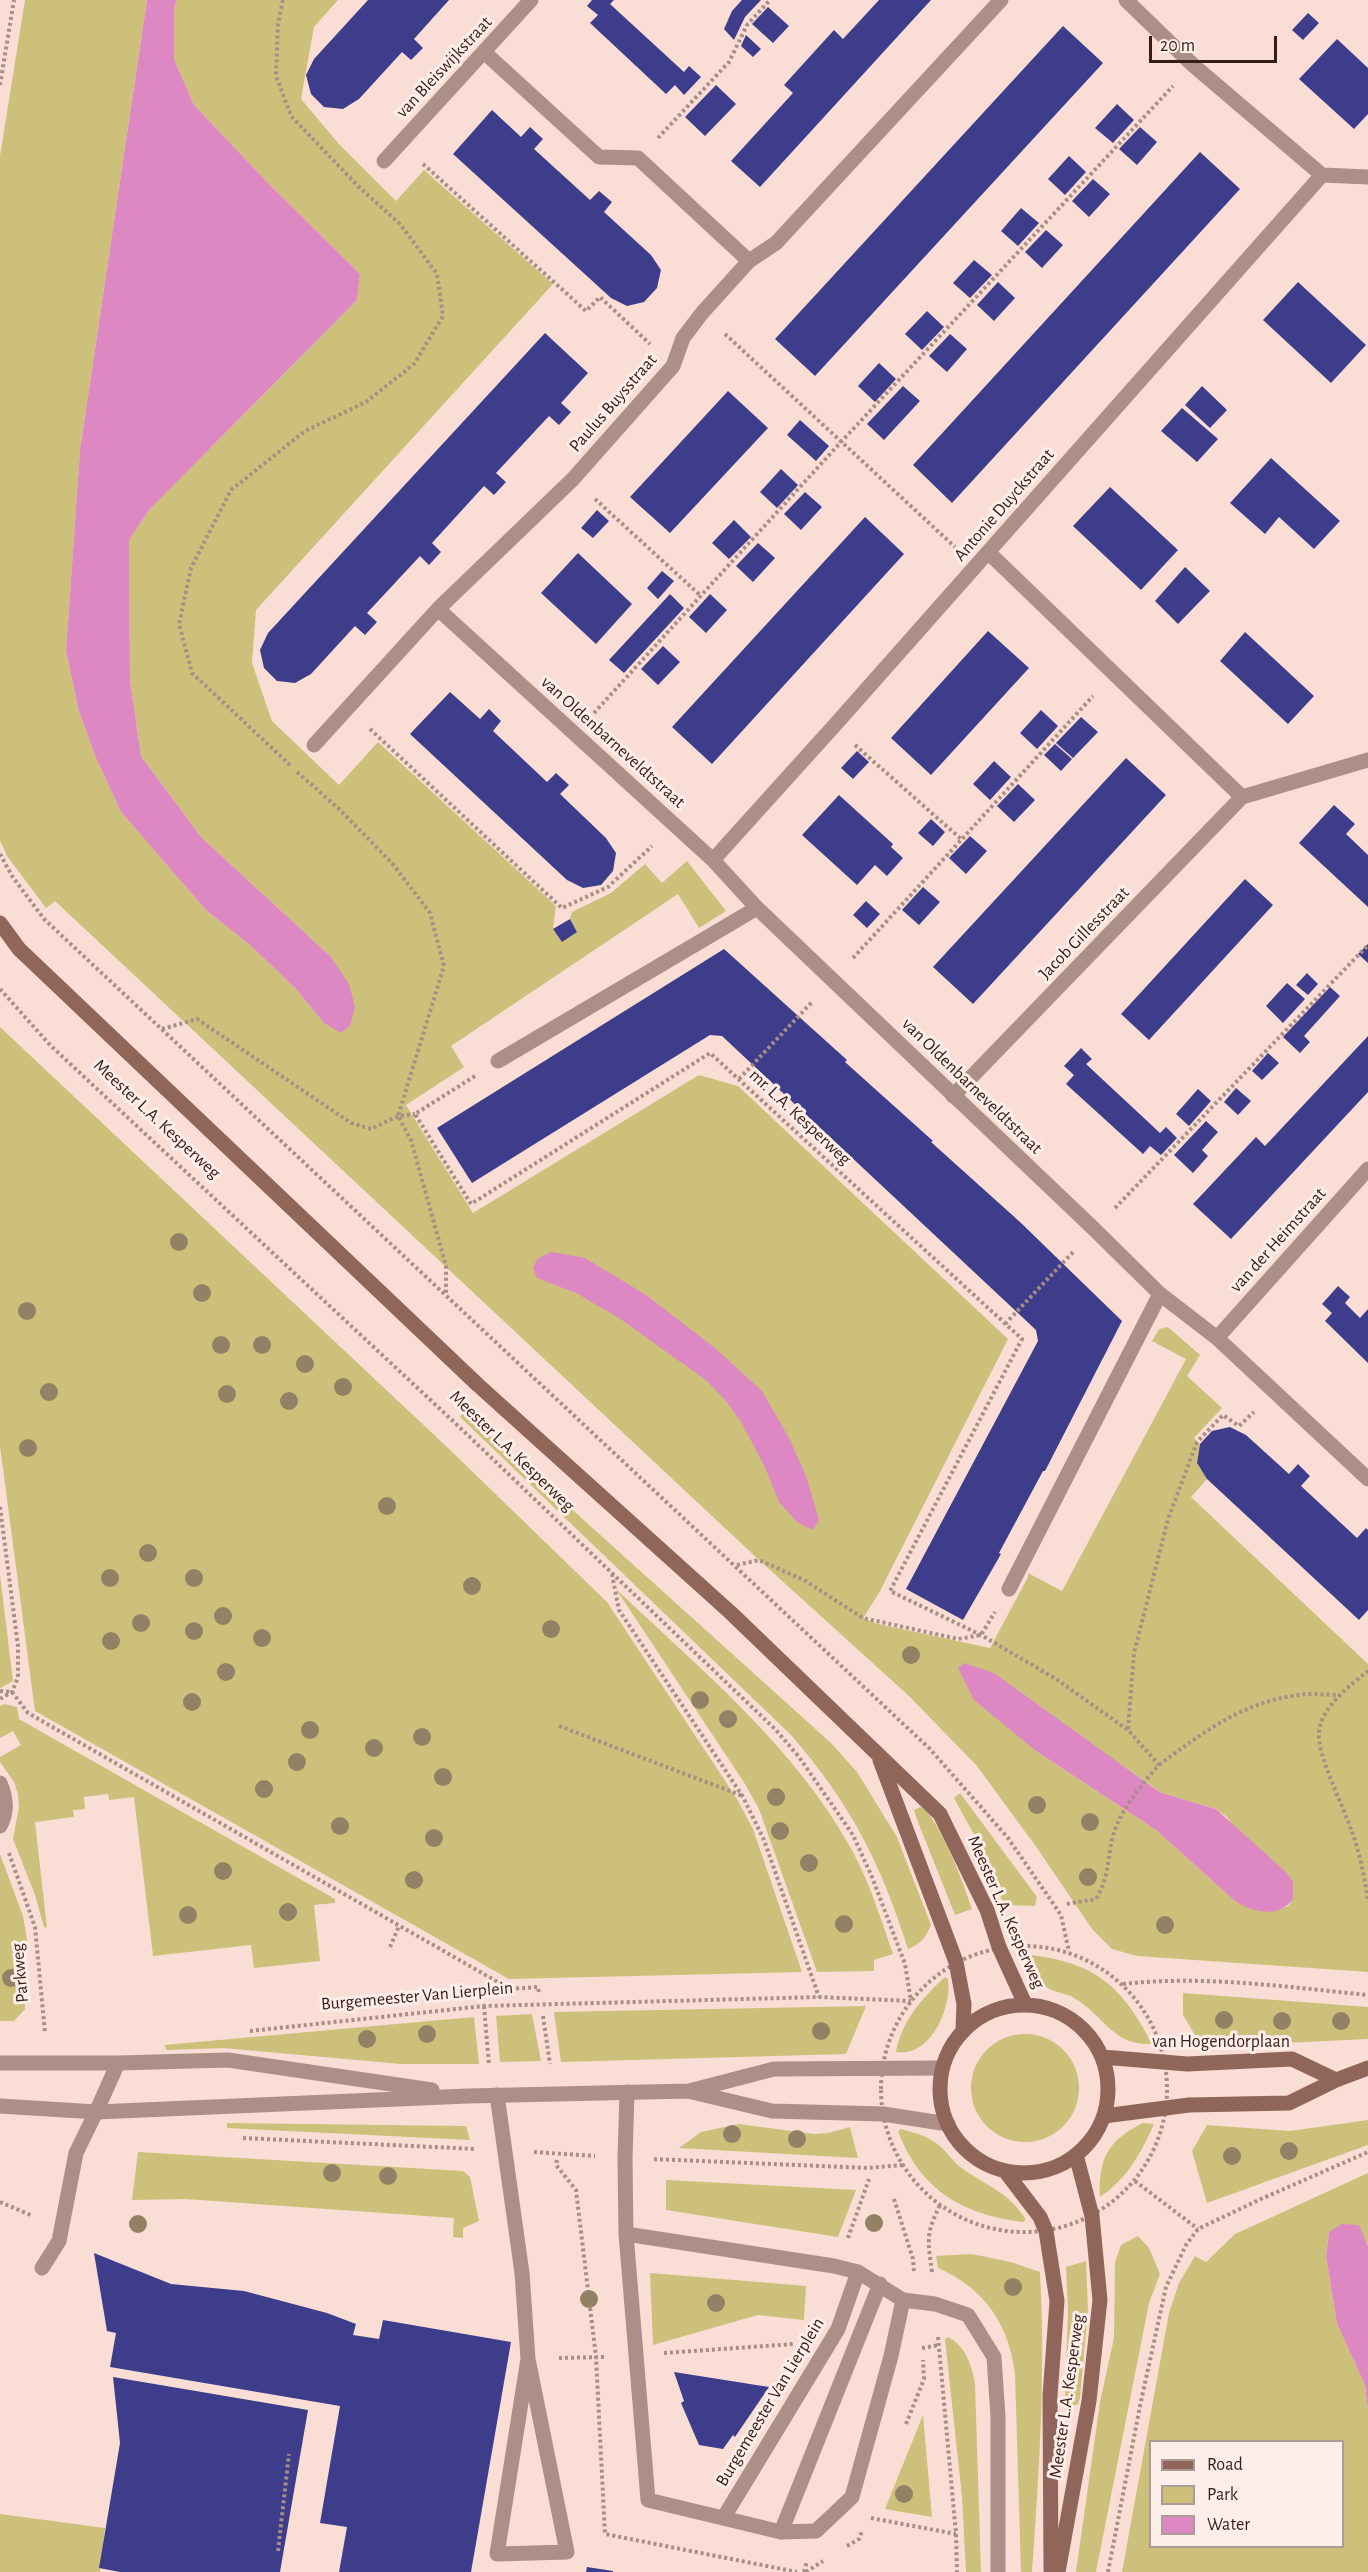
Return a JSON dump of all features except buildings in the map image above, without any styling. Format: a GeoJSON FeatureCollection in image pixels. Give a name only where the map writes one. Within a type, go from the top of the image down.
{"type":"FeatureCollection","features":[{"type":"Feature","properties":{"kind":"main road","name":"Meester L.A. Kesperweg"},"geometry":{"type":"LineString","coordinates":[[0,923],[19,950],[478,1386],[731,1613],[940,1814],[987,1910],[999,1947],[1025,2004]]}},
{"type":"Feature","properties":{"kind":"main road","name":"Meester L.A. Kesperweg"},"geometry":{"type":"LineString","coordinates":[[879,1757],[956,1962],[964,2004],[963,2030]]}},
{"type":"Feature","properties":{"kind":"main road"},"geometry":{"type":"LineString","coordinates":[[1025,2004],[1057,2011],[1084,2030],[1102,2057],[1108,2086],[1104,2116],[1096,2131],[1076,2155],[1060,2165],[1042,2171],[1023,2173],[993,2167],[971,2154],[954,2136],[940,2096],[942,2068],[950,2047],[963,2030],[992,2011],[1025,2004]]}},
{"type":"Feature","properties":{"kind":"main road","name":"van Hogendorplaan"},"geometry":{"type":"LineString","coordinates":[[1102,2057],[1187,2064],[1292,2059],[1336,2080]]}},
{"type":"Feature","properties":{"kind":"main road"},"geometry":{"type":"LineString","coordinates":[[1104,2116],[1167,2107],[1289,2103],[1336,2080],[1368,2068]]}},
{"type":"Feature","properties":{"kind":"main road","name":"Meester L.A. Kesperweg"},"geometry":{"type":"LineString","coordinates":[[1058,2572],[1089,2402],[1100,2300],[1092,2216],[1076,2155]]}},
{"type":"Feature","properties":{"kind":"main road","name":"Meester L.A. Kesperweg"},"geometry":{"type":"LineString","coordinates":[[1005,2171],[1040,2217],[1046,2231],[1057,2301],[1050,2396],[1051,2572]]}},
{"type":"Feature","properties":{"kind":"street","name":"van Bleiswijkstraat"},"geometry":{"type":"LineString","coordinates":[[384,161],[531,0]]}},
{"type":"Feature","properties":{"kind":"street","name":"Paulus Buysstraat"},"geometry":{"type":"LineString","coordinates":[[314,745],[438,609],[573,479],[673,366],[683,338],[702,313],[750,261],[776,243],[1001,0]]}},
{"type":"Feature","properties":{"kind":"street"},"geometry":{"type":"LineString","coordinates":[[1126,0],[1193,65],[1322,175],[1368,177]]}},
{"type":"Feature","properties":{"kind":"street"},"geometry":{"type":"LineString","coordinates":[[484,52],[599,157],[638,158],[750,261]]}},
{"type":"Feature","properties":{"kind":"street","name":"Antonie Duyckstraat"},"geometry":{"type":"LineString","coordinates":[[713,860],[1322,175]]}},
{"type":"Feature","properties":{"kind":"street"},"geometry":{"type":"LineString","coordinates":[[988,552],[1242,797]]}},
{"type":"Feature","properties":{"kind":"street","name":"van Oldenbarneveldtstraat"},"geometry":{"type":"LineString","coordinates":[[438,609],[713,860],[757,908],[1095,1229],[1160,1294],[1217,1338],[1368,1479]]}},
{"type":"Feature","properties":{"kind":"street","name":"Jacob Gillesstraat"},"geometry":{"type":"LineString","coordinates":[[953,1096],[1242,797],[1368,760]]}},
{"type":"Feature","properties":{"kind":"street"},"geometry":{"type":"LineString","coordinates":[[498,1061],[757,908]]}},
{"type":"Feature","properties":{"kind":"street","name":"van der Heimstraat"},"geometry":{"type":"LineString","coordinates":[[1217,1338],[1368,1169]]}},
{"type":"Feature","properties":{"kind":"street"},"geometry":{"type":"LineString","coordinates":[[1009,1589],[1160,1294]]}},
{"type":"Feature","properties":{"kind":"street"},"geometry":{"type":"LineString","coordinates":[[0,1783],[5,1796],[4,1817],[0,1826]]}},
{"type":"Feature","properties":{"kind":"street"},"geometry":{"type":"LineString","coordinates":[[0,2063],[228,2060],[468,2096]]}},
{"type":"Feature","properties":{"kind":"street"},"geometry":{"type":"LineString","coordinates":[[42,2268],[60,2241],[76,2153],[117,2063]]}},
{"type":"Feature","properties":{"kind":"street"},"geometry":{"type":"LineString","coordinates":[[0,2106],[96,2112],[468,2096],[689,2091],[774,2069],[942,2068]]}},
{"type":"Feature","properties":{"kind":"street"},"geometry":{"type":"LineString","coordinates":[[689,2091],[772,2111],[883,2114],[948,2124]]}},
{"type":"Feature","properties":{"kind":"street"},"geometry":{"type":"LineString","coordinates":[[627,2092],[626,2234],[648,2500],[781,2532],[816,2531],[852,2497],[891,2356],[903,2300]]}},
{"type":"Feature","properties":{"kind":"street"},"geometry":{"type":"LineString","coordinates":[[498,2095],[522,2273],[528,2359],[567,2552],[497,2554],[528,2359]]}},
{"type":"Feature","properties":{"kind":"street"},"geometry":{"type":"LineString","coordinates":[[626,2234],[834,2265],[858,2272],[903,2300],[935,2304],[968,2315],[994,2357],[998,2417],[998,2572]]}},
{"type":"Feature","properties":{"kind":"street","name":"Burgemeester Van Lierplein"},"geometry":{"type":"LineString","coordinates":[[724,2517],[838,2329],[858,2272]]}},
{"type":"Feature","properties":{"kind":"street"},"geometry":{"type":"LineString","coordinates":[[781,2532],[880,2284]]}},
{"type":"Feature","properties":{"kind":"path"},"geometry":{"type":"LineString","coordinates":[[0,85],[14,0]]}},
{"type":"Feature","properties":{"kind":"path"},"geometry":{"type":"LineString","coordinates":[[283,0],[278,24],[276,76],[291,116]]}},
{"type":"Feature","properties":{"kind":"path"},"geometry":{"type":"LineString","coordinates":[[638,158],[729,62],[747,25],[770,0]]}},
{"type":"Feature","properties":{"kind":"path"},"geometry":{"type":"LineString","coordinates":[[575,734],[841,442],[1193,65]]}},
{"type":"Feature","properties":{"kind":"path"},"geometry":{"type":"LineString","coordinates":[[400,143],[586,310],[600,297],[673,366]]}},
{"type":"Feature","properties":{"kind":"path"},"geometry":{"type":"LineString","coordinates":[[702,313],[976,566]]}},
{"type":"Feature","properties":{"kind":"path"},"geometry":{"type":"LineString","coordinates":[[573,479],[701,596]]}},
{"type":"Feature","properties":{"kind":"path"},"geometry":{"type":"LineString","coordinates":[[739,1079],[833,980],[1114,673]]}},
{"type":"Feature","properties":{"kind":"path"},"geometry":{"type":"LineString","coordinates":[[347,708],[562,908],[608,887],[640,859],[673,823]]}},
{"type":"Feature","properties":{"kind":"path"},"geometry":{"type":"LineString","coordinates":[[834,726],[961,839]]}},
{"type":"Feature","properties":{"kind":"path"},"geometry":{"type":"LineString","coordinates":[[0,854],[12,876],[44,919],[508,1353]]}},
{"type":"Feature","properties":{"kind":"path"},"geometry":{"type":"LineString","coordinates":[[1005,1324],[1368,945]]}},
{"type":"Feature","properties":{"kind":"path","name":"Meester L.A. Kesperweg"},"geometry":{"type":"LineString","coordinates":[[0,989],[59,1053],[776,1730],[829,1798],[853,1835],[872,1876],[904,1964],[911,2001]]}},
{"type":"Feature","properties":{"kind":"path"},"geometry":{"type":"LineString","coordinates":[[161,1029],[197,1018],[351,1124],[371,1129],[398,1116],[415,1114],[498,1061]]}},
{"type":"Feature","properties":{"kind":"path","name":"mr. L.A. Kesperweg"},"geometry":{"type":"LineString","coordinates":[[415,1114],[471,1204],[710,1053],[1022,1339],[890,1592],[981,1635]]}},
{"type":"Feature","properties":{"kind":"path"},"geometry":{"type":"LineString","coordinates":[[1128,1730],[1134,1653],[1144,1610],[1167,1519],[1197,1442],[1223,1415],[1239,1426],[1275,1392]]}},
{"type":"Feature","properties":{"kind":"path"},"geometry":{"type":"LineString","coordinates":[[0,1507],[18,1646],[18,1677],[12,1692],[0,1699]]}},
{"type":"Feature","properties":{"kind":"path"},"geometry":{"type":"LineString","coordinates":[[736,1566],[759,1560],[804,1580],[863,1618],[958,1639],[981,1635],[1056,1679],[1128,1730],[1159,1765]]}},
{"type":"Feature","properties":{"kind":"path"},"geometry":{"type":"LineString","coordinates":[[612,1573],[619,1610],[743,1797],[764,1840],[819,1997]]}},
{"type":"Feature","properties":{"kind":"path"},"geometry":{"type":"LineString","coordinates":[[1368,1671],[1341,1695],[1327,1712],[1319,1730],[1320,1752],[1353,1834],[1368,1899]]}},
{"type":"Feature","properties":{"kind":"path"},"geometry":{"type":"LineString","coordinates":[[0,1691],[12,1692],[28,1713],[510,1989],[538,1987],[539,1993]]}},
{"type":"Feature","properties":{"kind":"path"},"geometry":{"type":"LineString","coordinates":[[1065,1905],[1096,1899],[1106,1884],[1116,1827],[1149,1775],[1159,1765],[1203,1732],[1236,1712],[1269,1700],[1300,1695],[1341,1695]]}},
{"type":"Feature","properties":{"kind":"path"},"geometry":{"type":"LineString","coordinates":[[558,1726],[743,1797]]}},
{"type":"Feature","properties":{"kind":"path","name":"Parkweg"},"geometry":{"type":"LineString","coordinates":[[6,1849],[12,1856],[35,1926],[48,2062]]}},
{"type":"Feature","properties":{"kind":"path"},"geometry":{"type":"LineString","coordinates":[[390,1947],[399,1926]]}},
{"type":"Feature","properties":{"kind":"path"},"geometry":{"type":"LineString","coordinates":[[1016,1946],[1034,1946],[1069,1952],[1097,1965],[1122,1984],[1142,2007],[1157,2034],[1162,2049]]}},
{"type":"Feature","properties":{"kind":"path"},"geometry":{"type":"LineString","coordinates":[[886,2056],[892,2033],[911,2001],[931,1979],[944,1971]]}},
{"type":"Feature","properties":{"kind":"path"},"geometry":{"type":"LineString","coordinates":[[1122,1984],[1155,1980],[1250,1984],[1368,1995]]}},
{"type":"Feature","properties":{"kind":"path","name":"Burgemeester Van Lierplein"},"geometry":{"type":"LineString","coordinates":[[250,2031],[484,2006],[819,1997],[911,2001]]}},
{"type":"Feature","properties":{"kind":"path"},"geometry":{"type":"LineString","coordinates":[[484,2006],[489,2064],[498,2095]]}},
{"type":"Feature","properties":{"kind":"path"},"geometry":{"type":"LineString","coordinates":[[543,2016],[550,2064]]}},
{"type":"Feature","properties":{"kind":"path"},"geometry":{"type":"LineString","coordinates":[[1163,2121],[1156,2146],[1135,2181],[1198,2229]]}},
{"type":"Feature","properties":{"kind":"path"},"geometry":{"type":"LineString","coordinates":[[231,2138],[506,2150],[587,2156]]}},
{"type":"Feature","properties":{"kind":"path"},"geometry":{"type":"LineString","coordinates":[[1108,2572],[1166,2287],[1186,2245],[1198,2229],[1368,2152]]}},
{"type":"Feature","properties":{"kind":"path"},"geometry":{"type":"LineString","coordinates":[[678,2160],[867,2168],[903,2165],[920,2187],[940,2205],[991,2229],[1028,2230]]}},
{"type":"Feature","properties":{"kind":"path"},"geometry":{"type":"LineString","coordinates":[[931,2264],[927,2239],[929,2228],[940,2205]]}},
{"type":"Feature","properties":{"kind":"path"},"geometry":{"type":"LineString","coordinates":[[922,2348],[939,2345],[956,2534],[957,2572]]}},
{"type":"Feature","properties":{"kind":"path"},"geometry":{"type":"LineString","coordinates":[[278,2551],[289,2454]]}},
{"type":"Feature","properties":{"kind":"path"},"geometry":{"type":"LineString","coordinates":[[868,2518],[956,2534]]}},
{"type":"Feature","properties":{"kind":"green space"},"geometry":{"type":"Polygon","coordinates":[[[25,0],[147,0],[80,450],[66,651],[79,712],[96,758],[121,812],[206,910],[250,945],[295,988],[324,1023],[331,957],[201,837],[141,756],[130,680],[129,539],[149,510],[357,300],[360,274],[270,185],[194,105],[174,59],[174,8],[177,0],[338,0],[314,27],[301,99],[339,144],[396,201],[424,170],[553,284],[256,610],[252,663],[272,721],[339,785],[378,742],[556,906],[553,929],[562,941],[577,932],[570,919],[572,912],[611,893],[645,864],[662,883],[687,861],[726,911],[699,928],[678,894],[451,1046],[464,1067],[406,1105],[473,1213],[699,1075],[738,1086],[1008,1339],[879,1593],[863,1618],[878,1624],[990,1648],[1028,1577],[1028,1573],[1062,1591],[1186,1359],[1152,1341],[1159,1329],[1168,1327],[1200,1355],[1187,1376],[1222,1408],[1194,1438],[1200,1444],[1197,1463],[1207,1479],[1191,1497],[1368,1664],[1368,1972],[1137,1956],[1112,1949],[1092,1929],[977,1766],[909,1696],[759,1560],[55,901],[46,908],[7,856],[0,840],[0,156],[25,0]],[[1091,1744],[1036,1751],[1156,1830],[1236,1902],[1278,1910],[1288,1906],[1293,1899],[1227,1817],[1216,1809],[1162,1793],[1091,1744]]]}},
{"type":"Feature","properties":{"kind":"green space"},"geometry":{"type":"Polygon","coordinates":[[[0,1027],[447,1447],[607,1602],[737,1799],[753,1829],[802,1972],[509,1979],[35,1711],[0,1446],[0,1027]]]}},
{"type":"Feature","properties":{"kind":"green space"},"geometry":{"type":"Polygon","coordinates":[[[464,1412],[831,1743],[857,1772],[897,1837],[931,1925],[920,1942],[908,1949],[887,1889],[862,1835],[830,1785],[791,1735],[460,1417],[464,1412]]]}},
{"type":"Feature","properties":{"kind":"green space"},"geometry":{"type":"Polygon","coordinates":[[[0,1575],[13,1681],[0,1688],[0,1575]]]}},
{"type":"Feature","properties":{"kind":"green space"},"geometry":{"type":"Polygon","coordinates":[[[616,1589],[714,1681],[776,1744],[830,1814],[865,1877],[893,1954],[874,1960],[874,1971],[817,1972],[759,1809],[745,1784],[616,1589]]]}},
{"type":"Feature","properties":{"kind":"green space"},"geometry":{"type":"Polygon","coordinates":[[[4,1704],[17,1707],[19,1719],[335,1899],[335,1903],[314,1905],[320,1961],[254,1968],[251,1945],[153,1956],[134,1797],[109,1800],[108,1794],[84,1797],[85,1809],[73,1810],[74,1817],[35,1822],[47,1928],[44,1927],[35,1895],[13,1839],[19,1807],[18,1794],[14,1782],[0,1762],[0,1757],[21,1745],[13,1731],[0,1738],[0,1706],[4,1704]]]}},
{"type":"Feature","properties":{"kind":"green space"},"geometry":{"type":"Polygon","coordinates":[[[960,1793],[1037,1897],[1035,1906],[1004,1905],[983,1851],[954,1798],[960,1793]]]}},
{"type":"Feature","properties":{"kind":"green space"},"geometry":{"type":"Polygon","coordinates":[[[920,1807],[926,1809],[947,1845],[972,1909],[955,1915],[916,1817],[914,1810],[920,1807]]]}},
{"type":"Feature","properties":{"kind":"green space"},"geometry":{"type":"Polygon","coordinates":[[[0,1854],[23,1916],[29,1951],[21,1954],[25,2009],[14,2021],[0,2021],[0,1854]]]}},
{"type":"Feature","properties":{"kind":"green space"},"geometry":{"type":"Polygon","coordinates":[[[1023,1954],[1068,1962],[1102,1979],[1128,2005],[1152,2044],[1127,2040],[1074,1998],[1048,1988],[1023,1954]]]}},
{"type":"Feature","properties":{"kind":"green space"},"geometry":{"type":"Polygon","coordinates":[[[945,1977],[948,1979],[946,2003],[937,2028],[919,2047],[908,2052],[896,2052],[908,2020],[945,1977]]]}},
{"type":"Feature","properties":{"kind":"green space"},"geometry":{"type":"Polygon","coordinates":[[[1183,1993],[1368,2007],[1368,2039],[1202,2047],[1183,2015],[1183,1993]]]}},
{"type":"Feature","properties":{"kind":"green space"},"geometry":{"type":"Polygon","coordinates":[[[866,2006],[846,2054],[561,2062],[554,2012],[866,2006]]]}},
{"type":"Feature","properties":{"kind":"green space"},"geometry":{"type":"Polygon","coordinates":[[[532,2014],[541,2061],[500,2062],[496,2016],[532,2014]]]}},
{"type":"Feature","properties":{"kind":"green space"},"geometry":{"type":"Polygon","coordinates":[[[474,2017],[479,2064],[401,2064],[223,2048],[167,2050],[164,2045],[474,2017]]]}},
{"type":"Feature","properties":{"kind":"green space"},"geometry":{"type":"Polygon","coordinates":[[[1025,2034],[1046,2039],[1063,2050],[1074,2067],[1079,2088],[1074,2109],[1063,2126],[1046,2137],[1025,2142],[1004,2137],[987,2126],[976,2109],[971,2088],[976,2067],[987,2050],[1004,2039],[1025,2034]]]}},
{"type":"Feature","properties":{"kind":"green space"},"geometry":{"type":"Polygon","coordinates":[[[1368,2120],[1368,2145],[1207,2203],[1192,2151],[1207,2125],[1290,2131],[1368,2120]]]}},
{"type":"Feature","properties":{"kind":"green space"},"geometry":{"type":"Polygon","coordinates":[[[227,2123],[466,2126],[470,2140],[227,2128],[227,2123]]]}},
{"type":"Feature","properties":{"kind":"green space"},"geometry":{"type":"Polygon","coordinates":[[[1143,2123],[1154,2124],[1144,2145],[1126,2174],[1100,2197],[1101,2172],[1108,2152],[1121,2136],[1143,2123]]]}},
{"type":"Feature","properties":{"kind":"green space"},"geometry":{"type":"Polygon","coordinates":[[[739,2124],[814,2134],[850,2127],[858,2158],[679,2148],[701,2132],[739,2124]]]}},
{"type":"Feature","properties":{"kind":"green space"},"geometry":{"type":"Polygon","coordinates":[[[901,2129],[934,2141],[960,2167],[1011,2201],[1025,2221],[980,2213],[946,2196],[918,2169],[907,2152],[898,2131],[901,2129]]]}},
{"type":"Feature","properties":{"kind":"green space"},"geometry":{"type":"Polygon","coordinates":[[[138,2152],[463,2171],[470,2177],[479,2221],[463,2228],[463,2238],[453,2237],[454,2218],[185,2199],[132,2200],[138,2152]]]}},
{"type":"Feature","properties":{"kind":"green space"},"geometry":{"type":"Polygon","coordinates":[[[1368,2173],[1368,2246],[1367,2242],[1329,2232],[1326,2256],[1337,2324],[1365,2385],[1368,2410],[1368,2572],[1122,2572],[1169,2313],[1179,2283],[1195,2256],[1206,2262],[1235,2234],[1368,2173]]]}},
{"type":"Feature","properties":{"kind":"green space"},"geometry":{"type":"Polygon","coordinates":[[[666,2180],[856,2190],[838,2237],[666,2210],[666,2180]]]}},
{"type":"Feature","properties":{"kind":"green space"},"geometry":{"type":"Polygon","coordinates":[[[1138,2236],[1149,2248],[1160,2274],[1149,2303],[1096,2572],[1076,2572],[1100,2402],[1114,2338],[1115,2262],[1121,2245],[1138,2236]]]}},
{"type":"Feature","properties":{"kind":"green space"},"geometry":{"type":"Polygon","coordinates":[[[972,2254],[1011,2262],[1040,2272],[1042,2384],[1032,2572],[1021,2572],[1015,2374],[1007,2339],[1000,2324],[981,2297],[969,2286],[938,2268],[936,2256],[972,2254]]]}},
{"type":"Feature","properties":{"kind":"green space"},"geometry":{"type":"Polygon","coordinates":[[[1086,2261],[1088,2309],[1080,2398],[1078,2404],[1073,2406],[1065,2400],[1068,2310],[1066,2267],[1086,2261]]]}},
{"type":"Feature","properties":{"kind":"green space"},"geometry":{"type":"Polygon","coordinates":[[[650,2273],[806,2286],[804,2320],[758,2315],[653,2345],[650,2273]]]}},
{"type":"Feature","properties":{"kind":"green space"},"geometry":{"type":"Polygon","coordinates":[[[948,2337],[963,2351],[970,2363],[975,2383],[981,2572],[966,2572],[962,2497],[945,2339],[948,2337]]]}},
{"type":"Feature","properties":{"kind":"green space"},"geometry":{"type":"Polygon","coordinates":[[[923,2415],[932,2517],[885,2509],[923,2415]]]}},
{"type":"Feature","properties":{"kind":"green space"},"geometry":{"type":"Polygon","coordinates":[[[0,2514],[105,2528],[100,2572],[0,2572],[0,2514]]]}},
{"type":"Feature","properties":{"kind":"water"},"geometry":{"type":"Polygon","coordinates":[[[147,0],[177,0],[174,8],[174,59],[194,105],[270,185],[360,274],[357,300],[149,510],[129,540],[130,680],[141,756],[201,837],[331,957],[349,984],[355,1007],[350,1026],[341,1033],[324,1023],[295,988],[250,945],[206,910],[121,812],[96,758],[79,712],[66,651],[80,450],[147,0]]]}},
{"type":"Feature","properties":{"kind":"water"},"geometry":{"type":"Polygon","coordinates":[[[551,1252],[585,1258],[646,1295],[715,1348],[762,1391],[790,1440],[806,1476],[819,1520],[813,1530],[798,1523],[779,1502],[764,1465],[741,1422],[726,1401],[707,1381],[619,1318],[576,1293],[537,1278],[533,1268],[537,1259],[551,1252]]]}},
{"type":"Feature","properties":{"kind":"water"},"geometry":{"type":"Polygon","coordinates":[[[964,1663],[994,1673],[1162,1793],[1216,1809],[1287,1873],[1293,1882],[1293,1899],[1280,1909],[1266,1912],[1250,1909],[1236,1902],[1156,1830],[1036,1751],[974,1700],[958,1668],[964,1663]]]}},
{"type":"Feature","properties":{"kind":"water"},"geometry":{"type":"Polygon","coordinates":[[[1342,2224],[1359,2225],[1368,2246],[1368,2410],[1365,2385],[1337,2324],[1326,2256],[1329,2232],[1342,2224]]]}}]}
